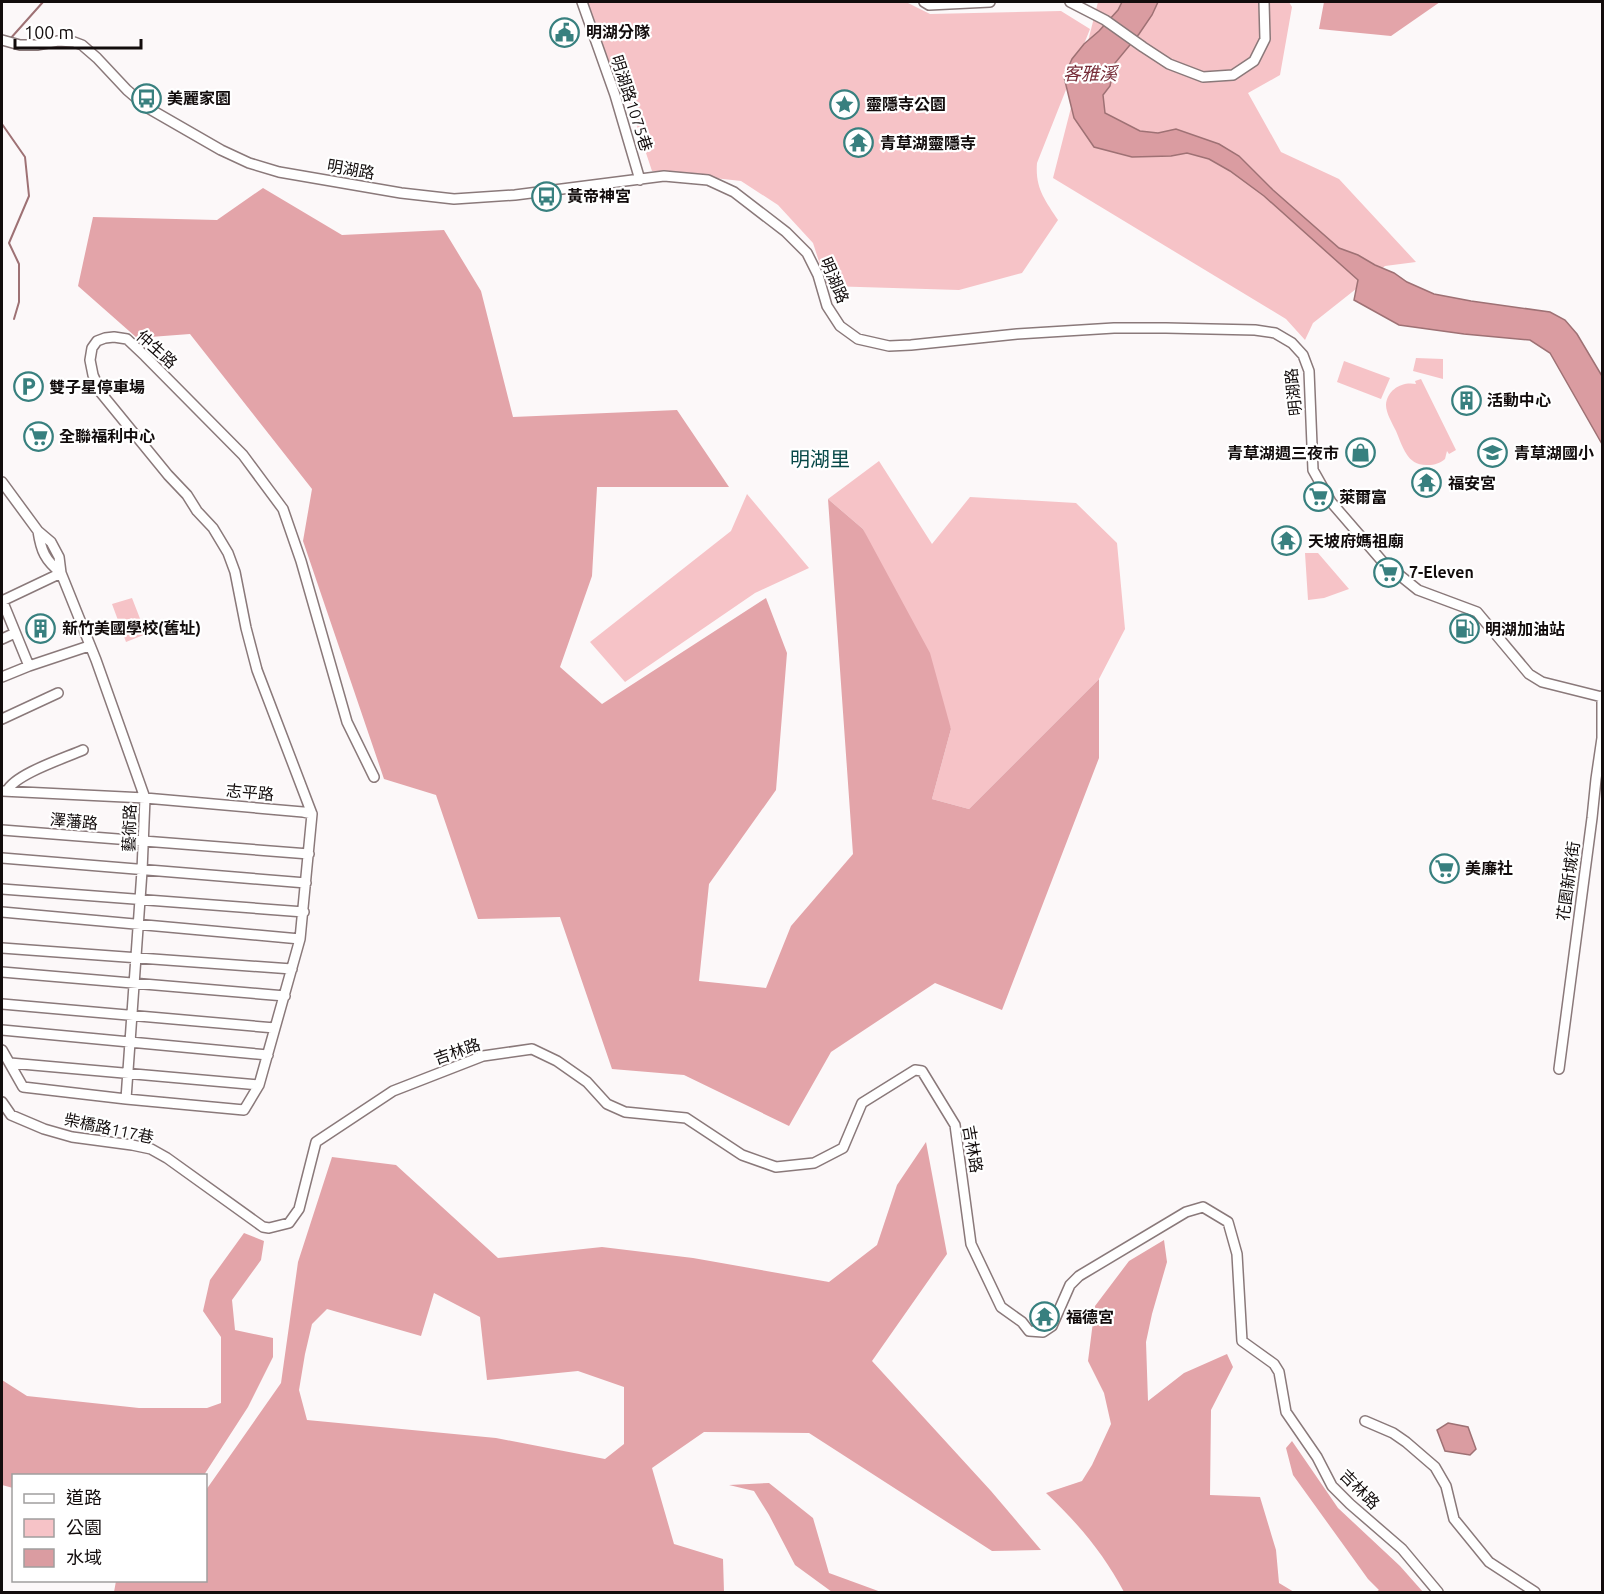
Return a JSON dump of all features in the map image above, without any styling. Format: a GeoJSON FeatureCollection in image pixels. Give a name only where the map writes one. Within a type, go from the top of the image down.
{"type":"FeatureCollection","features":[{"type":"Feature","properties":{"kind":"street","name":"明湖路1075巷"},"geometry":{"type":"LineString","coordinates":[[582,2],[615,95],[640,180]]}},
{"type":"Feature","properties":{"kind":"street"},"geometry":{"type":"LineString","coordinates":[[924,2],[929,5],[990,2]]}},
{"type":"Feature","properties":{"kind":"street"},"geometry":{"type":"LineString","coordinates":[[1070,2],[1105,20],[1169,64],[1203,77],[1233,75],[1254,61],[1265,39],[1264,2]]}},
{"type":"Feature","properties":{"kind":"street","name":"明湖路"},"geometry":{"type":"LineString","coordinates":[[2,40],[14,44],[37,45],[58,41],[82,45],[148,108],[221,150],[249,163],[279,172],[401,193],[454,199],[515,195],[664,176],[708,180],[734,192],[786,232],[807,253],[818,274],[827,306],[840,326],[858,339],[888,346],[1114,328],[1255,330],[1275,333],[1298,349],[1309,371],[1313,470],[1331,502],[1382,561],[1418,590],[1477,612],[1529,674],[1542,682],[1602,697]]}},
{"type":"Feature","properties":{"kind":"street","name":"仲生路"},"geometry":{"type":"LineString","coordinates":[[312,814],[257,670],[235,572],[228,553],[213,528],[197,512],[187,495],[101,393],[93,375],[90,360],[92,348],[97,341],[114,337],[127,339],[146,356],[243,455],[283,509],[301,561],[347,722],[374,777]]}},
{"type":"Feature","properties":{"kind":"street","name":"藝術路"},"geometry":{"type":"LineString","coordinates":[[2,482],[38,531],[41,548],[49,563],[61,573],[96,660],[145,798],[126,1099]]}},
{"type":"Feature","properties":{"kind":"street"},"geometry":{"type":"LineString","coordinates":[[29,666],[2,601],[61,573]]}},
{"type":"Feature","properties":{"kind":"street"},"geometry":{"type":"LineString","coordinates":[[2,639],[15,633]]}},
{"type":"Feature","properties":{"kind":"street"},"geometry":{"type":"LineString","coordinates":[[2,677],[89,646]]}},
{"type":"Feature","properties":{"kind":"street"},"geometry":{"type":"LineString","coordinates":[[2,718],[58,693]]}},
{"type":"Feature","properties":{"kind":"street","name":"花園新城街"},"geometry":{"type":"LineString","coordinates":[[1559,1069],[1602,738],[1602,697]]}},
{"type":"Feature","properties":{"kind":"street","name":"澤藩路"},"geometry":{"type":"LineString","coordinates":[[4,791],[30,773],[83,750]]}},
{"type":"Feature","properties":{"kind":"street","name":"澤藩路"},"geometry":{"type":"LineString","coordinates":[[4,791],[145,798]]}},
{"type":"Feature","properties":{"kind":"street","name":"志平路"},"geometry":{"type":"LineString","coordinates":[[145,798],[312,814]]}},
{"type":"Feature","properties":{"kind":"street"},"geometry":{"type":"LineString","coordinates":[[2,1050],[23,1087],[244,1110],[259,1085],[300,939],[312,814]]}},
{"type":"Feature","properties":{"kind":"street","name":"澤藩路"},"geometry":{"type":"LineString","coordinates":[[2,830],[144,841]]}},
{"type":"Feature","properties":{"kind":"street"},"geometry":{"type":"LineString","coordinates":[[144,841],[309,854]]}},
{"type":"Feature","properties":{"kind":"street"},"geometry":{"type":"LineString","coordinates":[[2,858],[306,883]]}},
{"type":"Feature","properties":{"kind":"street"},"geometry":{"type":"LineString","coordinates":[[2,889],[304,912]]}},
{"type":"Feature","properties":{"kind":"street"},"geometry":{"type":"LineString","coordinates":[[2,912],[300,939]]}},
{"type":"Feature","properties":{"kind":"street"},"geometry":{"type":"LineString","coordinates":[[2,948],[292,969]]}},
{"type":"Feature","properties":{"kind":"street"},"geometry":{"type":"LineString","coordinates":[[2,972],[285,996]]}},
{"type":"Feature","properties":{"kind":"street"},"geometry":{"type":"LineString","coordinates":[[2,1004],[275,1028]]}},
{"type":"Feature","properties":{"kind":"street"},"geometry":{"type":"LineString","coordinates":[[2,1030],[268,1055]]}},
{"type":"Feature","properties":{"kind":"street","name":"吉林路"},"geometry":{"type":"LineString","coordinates":[[269,1228],[289,1223],[299,1209],[316,1142],[393,1091],[483,1056],[532,1049],[557,1061],[587,1082],[606,1104],[625,1112],[686,1118],[742,1155],[776,1167],[814,1163],[843,1148],[862,1103],[915,1070],[922,1071],[955,1125],[971,1244],[1001,1307],[1022,1322],[1029,1331],[1042,1332],[1052,1326],[1070,1285],[1079,1276],[1186,1212],[1203,1207],[1228,1222],[1237,1254],[1242,1341],[1274,1364],[1279,1372],[1286,1412],[1317,1457],[1332,1486],[1402,1549],[1438,1593]]}},
{"type":"Feature","properties":{"kind":"street"},"geometry":{"type":"LineString","coordinates":[[10,1063],[259,1085]]}},
{"type":"Feature","properties":{"kind":"street","name":"柴橋路117巷"},"geometry":{"type":"LineString","coordinates":[[2,1102],[11,1115],[44,1129],[72,1137],[151,1149],[263,1227],[269,1228]]}},
{"type":"Feature","properties":{"kind":"street"},"geometry":{"type":"LineString","coordinates":[[1365,1421],[1393,1433],[1435,1467],[1446,1486],[1454,1519],[1489,1562],[1535,1593]]}},
{"type":"Feature","properties":{"kind":"green space","name":"靈隱寺公園"},"geometry":{"type":"Polygon","coordinates":[[[582,2],[906,2],[930,14],[1061,11],[1090,29],[1037,163],[1039,187],[1058,220],[1022,273],[959,290],[827,286],[813,243],[778,205],[741,181],[652,171],[626,93],[615,95],[582,2]]]}},
{"type":"Feature","properties":{"kind":"green space"},"geometry":{"type":"Polygon","coordinates":[[[1098,2],[1289,2],[1292,7],[1280,75],[1248,93],[1281,152],[1339,179],[1416,262],[1385,266],[1313,323],[1305,340],[1286,319],[1053,178],[1098,2]]]}},
{"type":"Feature","properties":{"kind":"green space"},"geometry":{"type":"Polygon","coordinates":[[[1416,358],[1443,359],[1443,379],[1413,371],[1416,358]]]}},
{"type":"Feature","properties":{"kind":"green space"},"geometry":{"type":"Polygon","coordinates":[[[1344,361],[1390,378],[1381,399],[1337,382],[1344,361]]]}},
{"type":"Feature","properties":{"kind":"green space"},"geometry":{"type":"Polygon","coordinates":[[[1421,379],[1456,450],[1449,454],[1447,451],[1445,459],[1433,465],[1421,464],[1410,459],[1386,408],[1387,399],[1396,387],[1416,384],[1415,381],[1421,379]]]}},
{"type":"Feature","properties":{"kind":"green space"},"geometry":{"type":"Polygon","coordinates":[[[879,461],[932,544],[970,497],[1076,503],[1117,543],[1125,629],[1099,679],[969,809],[932,799],[951,729],[863,529],[828,499],[879,461]]]}},
{"type":"Feature","properties":{"kind":"green space"},"geometry":{"type":"Polygon","coordinates":[[[747,494],[809,568],[755,593],[625,682],[590,642],[731,531],[747,494]]]}},
{"type":"Feature","properties":{"kind":"green space"},"geometry":{"type":"Polygon","coordinates":[[[1305,553],[1318,553],[1349,589],[1324,598],[1308,600],[1305,553]]]}},
{"type":"Feature","properties":{"kind":"green space"},"geometry":{"type":"Polygon","coordinates":[[[132,598],[146,634],[126,642],[112,604],[132,598]]]}},
{"type":"Feature","properties":{"kind":"shaded area"},"geometry":{"type":"Polygon","coordinates":[[[1324,2],[1440,2],[1391,36],[1319,29],[1324,2]]]}},
{"type":"Feature","properties":{"kind":"shaded area"},"geometry":{"type":"Polygon","coordinates":[[[263,188],[342,235],[444,230],[481,291],[513,417],[677,410],[729,487],[597,487],[592,576],[560,667],[602,704],[766,598],[787,653],[776,790],[709,884],[699,981],[766,988],[791,926],[853,854],[828,499],[863,529],[930,653],[951,729],[932,799],[969,809],[1099,679],[1099,758],[1002,1010],[935,983],[831,1052],[789,1126],[684,1075],[612,1069],[560,917],[478,919],[436,795],[384,779],[303,541],[312,489],[190,334],[137,338],[78,286],[93,217],[217,220],[263,188]]]}},
{"type":"Feature","properties":{"kind":"shaded area"},"geometry":{"type":"Polygon","coordinates":[[[926,1142],[947,1254],[872,1361],[991,1491],[1041,1550],[992,1551],[809,1433],[704,1432],[652,1468],[674,1544],[723,1559],[724,1592],[114,1592],[116,1582],[207,1582],[207,1489],[281,1383],[298,1262],[332,1157],[396,1165],[498,1258],[602,1247],[693,1258],[829,1282],[877,1245],[897,1185],[926,1142]],[[434,1293],[421,1336],[327,1309],[312,1324],[299,1390],[307,1420],[496,1438],[605,1459],[624,1444],[624,1387],[578,1371],[487,1380],[480,1317],[434,1293]]]}},
{"type":"Feature","properties":{"kind":"shaded area"},"geometry":{"type":"Polygon","coordinates":[[[244,1233],[264,1241],[261,1260],[232,1300],[235,1330],[273,1338],[273,1357],[248,1407],[205,1474],[12,1474],[12,1488],[2,1485],[2,1380],[27,1396],[139,1408],[207,1408],[221,1403],[221,1337],[203,1311],[210,1280],[244,1233]]]}},
{"type":"Feature","properties":{"kind":"shaded area"},"geometry":{"type":"Polygon","coordinates":[[[1164,1240],[1167,1262],[1146,1342],[1148,1401],[1184,1373],[1227,1354],[1233,1367],[1211,1410],[1210,1495],[1260,1497],[1276,1550],[1279,1583],[1294,1592],[1124,1592],[1089,1539],[1046,1493],[1082,1481],[1111,1424],[1104,1393],[1088,1361],[1095,1306],[1129,1261],[1164,1240]]]}},
{"type":"Feature","properties":{"kind":"shaded area"},"geometry":{"type":"Polygon","coordinates":[[[1292,1441],[1338,1508],[1400,1566],[1423,1592],[1376,1592],[1379,1590],[1368,1579],[1293,1475],[1286,1448],[1292,1441]]]}},
{"type":"Feature","properties":{"kind":"shaded area"},"geometry":{"type":"Polygon","coordinates":[[[769,1483],[813,1518],[829,1573],[881,1592],[832,1592],[795,1565],[754,1491],[729,1485],[769,1483]]]}},
{"type":"Feature","properties":{"kind":"water","name":"客雅溪"},"geometry":{"type":"Polygon","coordinates":[[[1122,2],[1158,2],[1139,34],[1115,63],[1110,86],[1103,95],[1105,113],[1140,131],[1158,133],[1176,129],[1219,144],[1239,156],[1273,190],[1339,248],[1394,273],[1407,282],[1434,294],[1550,312],[1565,320],[1577,334],[1602,376],[1602,444],[1550,353],[1530,340],[1399,325],[1354,300],[1358,280],[1264,196],[1230,171],[1209,159],[1187,153],[1171,156],[1132,157],[1094,147],[1074,118],[1064,77],[1072,59],[1118,10],[1122,2]]]}},
{"type":"Feature","properties":{"kind":"water"},"geometry":{"type":"Polygon","coordinates":[[[1448,1423],[1468,1427],[1476,1449],[1470,1455],[1445,1451],[1437,1430],[1448,1423]]]}},
{"type":"Feature","properties":{"kind":"waterway"},"geometry":{"type":"LineString","coordinates":[[10,39],[43,2]]}},
{"type":"Feature","properties":{"kind":"waterway"},"geometry":{"type":"LineString","coordinates":[[2,124],[25,157],[29,196],[9,243],[19,264],[19,302],[14,319]]}},
{"type":"Feature","properties":{"kind":"place","name":"明湖分隊"},"geometry":{"type":"Point","coordinates":[565,32]}},
{"type":"Feature","properties":{"kind":"place","name":"美麗家園"},"geometry":{"type":"Point","coordinates":[146,98]}},
{"type":"Feature","properties":{"kind":"place","name":"靈隱寺公園"},"geometry":{"type":"Point","coordinates":[845,104]}},
{"type":"Feature","properties":{"kind":"place","name":"青草湖靈隱寺"},"geometry":{"type":"Point","coordinates":[859,143]}},
{"type":"Feature","properties":{"kind":"place","name":"黃帝神宮"},"geometry":{"type":"Point","coordinates":[546,196]}},
{"type":"Feature","properties":{"kind":"place","name":"雙子星停車場"},"geometry":{"type":"Point","coordinates":[28,387]}},
{"type":"Feature","properties":{"kind":"place","name":"活動中心"},"geometry":{"type":"Point","coordinates":[1466,400]}},
{"type":"Feature","properties":{"kind":"place","name":"全聯福利中心"},"geometry":{"type":"Point","coordinates":[38,436]}},
{"type":"Feature","properties":{"kind":"place","name":"青草湖週三夜市"},"geometry":{"type":"Point","coordinates":[1360,453]}},
{"type":"Feature","properties":{"kind":"place","name":"青草湖國小"},"geometry":{"type":"Point","coordinates":[1493,453]}},
{"type":"Feature","properties":{"kind":"place","name":"福安宮"},"geometry":{"type":"Point","coordinates":[1427,483]}},
{"type":"Feature","properties":{"kind":"place","name":"萊爾富"},"geometry":{"type":"Point","coordinates":[1318,497]}},
{"type":"Feature","properties":{"kind":"place","name":"天坡府媽祖廟"},"geometry":{"type":"Point","coordinates":[1287,541]}},
{"type":"Feature","properties":{"kind":"place","name":"7-Eleven"},"geometry":{"type":"Point","coordinates":[1388,572]}},
{"type":"Feature","properties":{"kind":"place","name":"新竹美國學校(舊址)"},"geometry":{"type":"Point","coordinates":[41,628]}},
{"type":"Feature","properties":{"kind":"place","name":"明湖加油站"},"geometry":{"type":"Point","coordinates":[1464,629]}},
{"type":"Feature","properties":{"kind":"place","name":"美廉社"},"geometry":{"type":"Point","coordinates":[1444,868]}},
{"type":"Feature","properties":{"kind":"place","name":"福德宮"},"geometry":{"type":"Point","coordinates":[1045,1317]}},
{"type":"Feature","properties":{"kind":"district","name":"明湖里"},"geometry":{"type":"Point","coordinates":[820,459]}}]}
